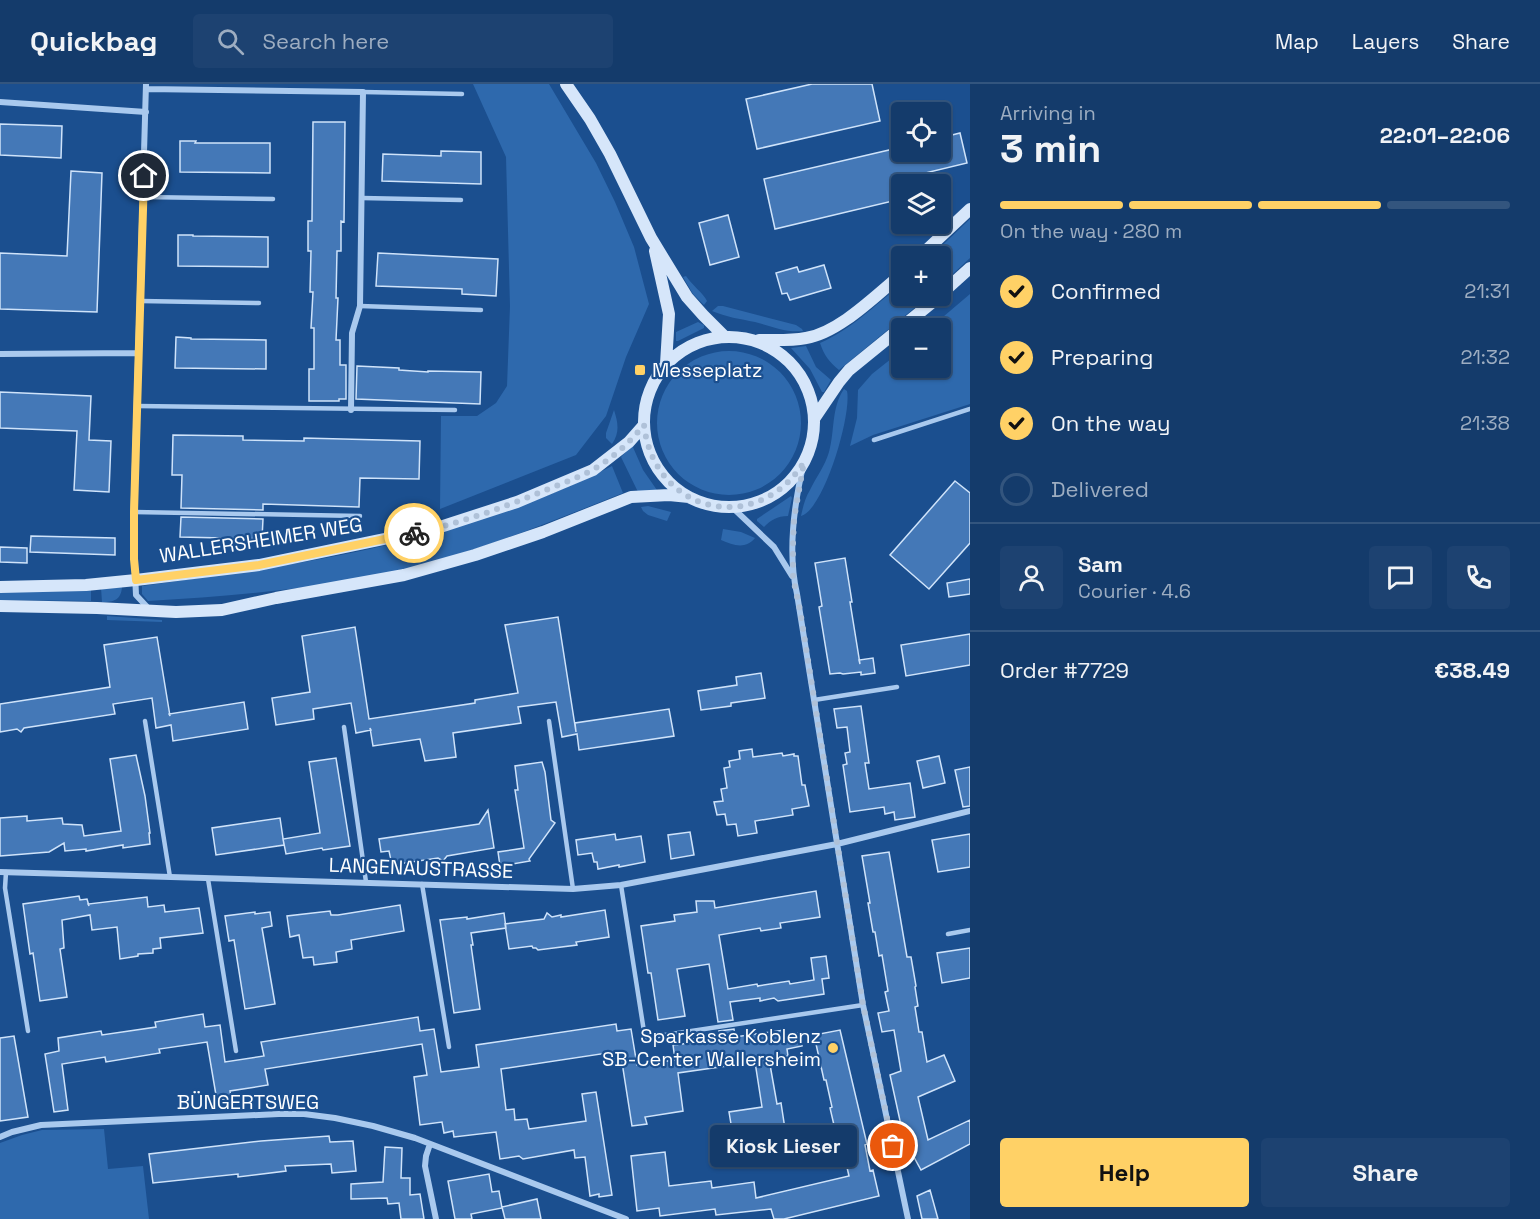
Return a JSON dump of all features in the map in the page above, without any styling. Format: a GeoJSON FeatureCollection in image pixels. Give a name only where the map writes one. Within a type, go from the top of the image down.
{"type":"FeatureCollection","features":[{"type":"Feature","properties":{"kind":"main road"},"geometry":{"type":"LineString","coordinates":[[566,84],[610,154],[651,238],[687,297],[725,337]]}},
{"type":"Feature","properties":{"kind":"main road"},"geometry":{"type":"LineString","coordinates":[[931,246],[970,209]]}},
{"type":"Feature","properties":{"kind":"main road"},"geometry":{"type":"LineString","coordinates":[[651,238],[669,314],[666,364]]}},
{"type":"Feature","properties":{"kind":"main road"},"geometry":{"type":"LineString","coordinates":[[951,285],[970,268]]}},
{"type":"Feature","properties":{"kind":"main road"},"geometry":{"type":"LineString","coordinates":[[748,339],[778,353],[801,377],[810,397],[814,419],[811,441],[804,462],[791,480],[774,494],[754,503],[732,507],[710,505],[689,497],[671,484],[657,468],[648,447],[644,414],[653,383],[666,364],[693,345],[725,337],[786,340],[808,338],[830,330],[891,283]]}},
{"type":"Feature","properties":{"kind":"main road"},"geometry":{"type":"LineString","coordinates":[[814,419],[849,370],[927,306]]}},
{"type":"Feature","properties":{"kind":"main road","name":"WALLERSHEIMER WEG"},"geometry":{"type":"LineString","coordinates":[[0,587],[86,585],[259,565],[437,528],[517,502],[593,470],[629,442],[644,425]]}},
{"type":"Feature","properties":{"kind":"main road"},"geometry":{"type":"LineString","coordinates":[[0,606],[176,612],[222,610],[404,575],[475,555],[543,532],[631,497],[669,495],[689,497]]}},
{"type":"Feature","properties":{"kind":"street"},"geometry":{"type":"LineString","coordinates":[[150,610],[136,595],[134,559],[146,86],[363,92],[360,306],[352,333],[351,410]]}},
{"type":"Feature","properties":{"kind":"street"},"geometry":{"type":"LineString","coordinates":[[0,102],[146,112]]}},
{"type":"Feature","properties":{"kind":"street"},"geometry":{"type":"LineString","coordinates":[[0,354],[139,353]]}},
{"type":"Feature","properties":{"kind":"street"},"geometry":{"type":"LineString","coordinates":[[804,462],[794,519],[793,578],[863,1005],[908,1218],[899,1219]]}},
{"type":"Feature","properties":{"kind":"street"},"geometry":{"type":"LineString","coordinates":[[732,507],[774,547],[793,578]]}},
{"type":"Feature","properties":{"kind":"street","name":"LANGENAUSTRASSE"},"geometry":{"type":"LineString","coordinates":[[3,872],[573,889],[621,885],[837,844],[970,811]]}},
{"type":"Feature","properties":{"kind":"street","name":"BÜNGERTSWEG"},"geometry":{"type":"LineString","coordinates":[[0,1137],[41,1125],[279,1114],[335,1118],[415,1138],[626,1219]]}},
{"type":"Feature","properties":{"kind":"street"},"geometry":{"type":"LineString","coordinates":[[430,1144],[426,1166],[436,1219]]}},
{"type":"Feature","properties":{"kind":"lane"},"geometry":{"type":"LineString","coordinates":[[363,92],[462,94]]}},
{"type":"Feature","properties":{"kind":"lane"},"geometry":{"type":"LineString","coordinates":[[144,197],[273,199]]}},
{"type":"Feature","properties":{"kind":"lane"},"geometry":{"type":"LineString","coordinates":[[362,198],[461,200]]}},
{"type":"Feature","properties":{"kind":"lane"},"geometry":{"type":"LineString","coordinates":[[141,301],[259,303]]}},
{"type":"Feature","properties":{"kind":"lane"},"geometry":{"type":"LineString","coordinates":[[360,306],[481,310]]}},
{"type":"Feature","properties":{"kind":"lane"},"geometry":{"type":"LineString","coordinates":[[137,406],[455,410]]}},
{"type":"Feature","properties":{"kind":"lane"},"geometry":{"type":"LineString","coordinates":[[874,440],[970,409]]}},
{"type":"Feature","properties":{"kind":"lane"},"geometry":{"type":"LineString","coordinates":[[134,512],[360,516]]}},
{"type":"Feature","properties":{"kind":"lane"},"geometry":{"type":"LineString","coordinates":[[814,700],[897,687]]}},
{"type":"Feature","properties":{"kind":"lane"},"geometry":{"type":"LineString","coordinates":[[145,721],[170,877]]}},
{"type":"Feature","properties":{"kind":"lane"},"geometry":{"type":"LineString","coordinates":[[549,721],[573,889]]}},
{"type":"Feature","properties":{"kind":"lane"},"geometry":{"type":"LineString","coordinates":[[344,727],[366,882]]}},
{"type":"Feature","properties":{"kind":"lane"},"geometry":{"type":"LineString","coordinates":[[3,872],[28,1031]]}},
{"type":"Feature","properties":{"kind":"lane"},"geometry":{"type":"LineString","coordinates":[[208,879],[236,1051]]}},
{"type":"Feature","properties":{"kind":"lane"},"geometry":{"type":"LineString","coordinates":[[422,884],[449,1047]]}},
{"type":"Feature","properties":{"kind":"lane"},"geometry":{"type":"LineString","coordinates":[[621,885],[645,1038],[863,1005]]}},
{"type":"Feature","properties":{"kind":"lane"},"geometry":{"type":"LineString","coordinates":[[948,934],[970,930]]}},
{"type":"Feature","properties":{"kind":"shaded area"},"geometry":{"type":"Polygon","coordinates":[[[473,84],[549,84],[596,163],[615,202],[634,247],[649,304],[626,357],[606,416],[576,455],[440,509],[441,416],[477,416],[496,403],[507,386],[510,306],[506,157],[473,84]]]}},
{"type":"Feature","properties":{"kind":"shaded area"},"geometry":{"type":"Polygon","coordinates":[[[970,219],[970,258],[951,276],[951,246],[942,246],[970,219]]]}},
{"type":"Feature","properties":{"kind":"shaded area"},"geometry":{"type":"Polygon","coordinates":[[[686,276],[707,301],[704,305],[693,294],[683,277],[686,276]]]}},
{"type":"Feature","properties":{"kind":"shaded area"},"geometry":{"type":"Polygon","coordinates":[[[891,292],[891,306],[917,306],[902,318],[891,318],[891,327],[839,370],[827,358],[820,343],[852,324],[891,292]]]}},
{"type":"Feature","properties":{"kind":"shaded area"},"geometry":{"type":"Polygon","coordinates":[[[970,294],[970,404],[873,435],[850,446],[857,418],[858,390],[872,374],[891,359],[891,378],[951,378],[951,318],[942,318],[970,294]]]}},
{"type":"Feature","properties":{"kind":"shaded area"},"geometry":{"type":"Polygon","coordinates":[[[718,306],[796,325],[803,331],[785,330],[712,311],[718,306]]]}},
{"type":"Feature","properties":{"kind":"shaded area"},"geometry":{"type":"Polygon","coordinates":[[[698,322],[704,325],[704,328],[676,341],[676,332],[698,322]]]}},
{"type":"Feature","properties":{"kind":"shaded area"},"geometry":{"type":"Polygon","coordinates":[[[806,346],[816,367],[831,380],[824,392],[810,369],[791,348],[806,346]]]}},
{"type":"Feature","properties":{"kind":"shaded area"},"geometry":{"type":"Polygon","coordinates":[[[729,351],[757,356],[780,372],[796,395],[801,423],[796,451],[780,474],[757,490],[729,495],[701,490],[678,474],[662,451],[657,423],[662,395],[678,372],[701,356],[729,351]]]}},
{"type":"Feature","properties":{"kind":"shaded area"},"geometry":{"type":"Polygon","coordinates":[[[844,389],[847,391],[845,419],[834,460],[819,497],[810,510],[801,516],[807,496],[827,457],[837,404],[844,389]]]}},
{"type":"Feature","properties":{"kind":"shaded area"},"geometry":{"type":"Polygon","coordinates":[[[614,410],[618,427],[612,444],[606,438],[606,433],[614,410]]]}},
{"type":"Feature","properties":{"kind":"shaded area"},"geometry":{"type":"Polygon","coordinates":[[[632,445],[643,470],[659,493],[638,492],[621,457],[632,445]]]}},
{"type":"Feature","properties":{"kind":"shaded area"},"geometry":{"type":"Polygon","coordinates":[[[612,466],[623,493],[512,536],[427,564],[336,583],[274,591],[148,601],[142,594],[142,586],[322,559],[429,534],[530,502],[612,466]]]}},
{"type":"Feature","properties":{"kind":"shaded area"},"geometry":{"type":"Polygon","coordinates":[[[791,496],[788,516],[774,519],[764,527],[757,521],[757,519],[791,496]]]}},
{"type":"Feature","properties":{"kind":"shaded area"},"geometry":{"type":"Polygon","coordinates":[[[648,506],[671,512],[667,521],[648,515],[641,507],[648,506]]]}},
{"type":"Feature","properties":{"kind":"shaded area"},"geometry":{"type":"Polygon","coordinates":[[[723,529],[741,532],[755,538],[743,545],[730,543],[721,540],[723,529]]]}},
{"type":"Feature","properties":{"kind":"shaded area"},"geometry":{"type":"Polygon","coordinates":[[[122,587],[116,599],[102,602],[101,588],[122,587]]]}},
{"type":"Feature","properties":{"kind":"shaded area"},"geometry":{"type":"Polygon","coordinates":[[[91,589],[91,601],[0,600],[0,591],[91,589]]]}},
{"type":"Feature","properties":{"kind":"shaded area"},"geometry":{"type":"Polygon","coordinates":[[[107,616],[162,620],[162,622],[107,620],[107,616]]]}},
{"type":"Feature","properties":{"kind":"shaded area"},"geometry":{"type":"Polygon","coordinates":[[[104,1129],[108,1169],[143,1166],[149,1219],[0,1219],[0,1143],[42,1130],[104,1129]]]}},
{"type":"Feature","properties":{"kind":"building"},"geometry":{"type":"Polygon","coordinates":[[[812,84],[872,84],[880,121],[757,149],[746,99],[812,84]]]}},
{"type":"Feature","properties":{"kind":"building"},"geometry":{"type":"Polygon","coordinates":[[[313,122],[345,122],[344,222],[341,221],[341,251],[337,251],[336,340],[340,340],[340,365],[346,365],[346,399],[339,399],[339,401],[309,401],[309,369],[314,369],[314,328],[311,328],[313,292],[310,292],[311,251],[308,251],[308,221],[312,221],[313,122]]]}},
{"type":"Feature","properties":{"kind":"building"},"geometry":{"type":"Polygon","coordinates":[[[0,124],[62,126],[61,158],[0,155],[0,124]]]}},
{"type":"Feature","properties":{"kind":"building"},"geometry":{"type":"Polygon","coordinates":[[[960,133],[967,163],[921,174],[891,174],[891,201],[775,229],[764,179],[891,150],[891,162],[951,162],[951,135],[960,133]]]}},
{"type":"Feature","properties":{"kind":"building"},"geometry":{"type":"Polygon","coordinates":[[[180,141],[270,143],[270,173],[180,172],[180,141]]]}},
{"type":"Feature","properties":{"kind":"building"},"geometry":{"type":"Polygon","coordinates":[[[441,151],[481,152],[481,184],[382,181],[383,154],[441,156],[441,151]]]}},
{"type":"Feature","properties":{"kind":"building"},"geometry":{"type":"Polygon","coordinates":[[[71,171],[102,173],[97,312],[0,309],[0,253],[67,256],[71,171]]]}},
{"type":"Feature","properties":{"kind":"building"},"geometry":{"type":"Polygon","coordinates":[[[728,215],[739,257],[710,265],[699,223],[728,215]]]}},
{"type":"Feature","properties":{"kind":"building"},"geometry":{"type":"Polygon","coordinates":[[[178,235],[268,237],[268,267],[178,266],[178,235]]]}},
{"type":"Feature","properties":{"kind":"building"},"geometry":{"type":"Polygon","coordinates":[[[378,253],[498,259],[496,296],[462,294],[462,289],[376,286],[378,253]]]}},
{"type":"Feature","properties":{"kind":"building"},"geometry":{"type":"Polygon","coordinates":[[[824,265],[831,288],[790,300],[787,293],[782,294],[776,273],[797,267],[799,272],[824,265]]]}},
{"type":"Feature","properties":{"kind":"building"},"geometry":{"type":"Polygon","coordinates":[[[176,337],[266,340],[266,369],[175,368],[176,337]]]}},
{"type":"Feature","properties":{"kind":"building"},"geometry":{"type":"Polygon","coordinates":[[[357,366],[428,372],[481,372],[480,404],[356,399],[357,366]]]}},
{"type":"Feature","properties":{"kind":"building"},"geometry":{"type":"Polygon","coordinates":[[[0,392],[91,396],[89,440],[111,441],[109,492],[74,490],[77,431],[0,428],[0,392]]]}},
{"type":"Feature","properties":{"kind":"building"},"geometry":{"type":"Polygon","coordinates":[[[173,435],[243,436],[243,440],[304,441],[304,438],[420,441],[419,479],[360,478],[359,507],[263,504],[263,510],[181,508],[182,475],[172,475],[173,435]]]}},
{"type":"Feature","properties":{"kind":"building"},"geometry":{"type":"Polygon","coordinates":[[[955,481],[970,493],[970,543],[929,589],[890,555],[955,481]]]}},
{"type":"Feature","properties":{"kind":"building"},"geometry":{"type":"Polygon","coordinates":[[[181,517],[263,519],[262,539],[180,537],[181,517]]]}},
{"type":"Feature","properties":{"kind":"building"},"geometry":{"type":"Polygon","coordinates":[[[31,536],[115,538],[115,555],[30,552],[31,536]]]}},
{"type":"Feature","properties":{"kind":"building"},"geometry":{"type":"Polygon","coordinates":[[[0,547],[27,548],[27,563],[0,562],[0,547]]]}},
{"type":"Feature","properties":{"kind":"building"},"geometry":{"type":"Polygon","coordinates":[[[845,558],[859,660],[873,658],[875,673],[830,674],[819,607],[822,606],[815,563],[845,558]]]}},
{"type":"Feature","properties":{"kind":"building"},"geometry":{"type":"Polygon","coordinates":[[[970,579],[970,594],[949,597],[947,583],[970,579]]]}},
{"type":"Feature","properties":{"kind":"building"},"geometry":{"type":"Polygon","coordinates":[[[558,617],[576,732],[575,723],[669,709],[674,736],[579,750],[577,734],[562,737],[556,702],[518,707],[521,723],[453,733],[456,757],[425,761],[420,739],[373,746],[370,730],[356,733],[351,703],[313,709],[314,719],[276,725],[272,698],[310,692],[302,636],[355,627],[369,719],[475,703],[475,700],[518,693],[505,625],[558,617]]]}},
{"type":"Feature","properties":{"kind":"building"},"geometry":{"type":"Polygon","coordinates":[[[970,634],[970,665],[906,676],[901,645],[970,634]]]}},
{"type":"Feature","properties":{"kind":"building"},"geometry":{"type":"Polygon","coordinates":[[[157,637],[170,714],[244,702],[248,729],[173,741],[171,725],[156,728],[152,698],[113,704],[115,714],[24,728],[21,732],[17,729],[0,732],[0,704],[110,687],[104,645],[157,637]]]}},
{"type":"Feature","properties":{"kind":"building"},"geometry":{"type":"Polygon","coordinates":[[[761,673],[765,698],[701,710],[698,691],[737,685],[736,677],[761,673]]]}},
{"type":"Feature","properties":{"kind":"building"},"geometry":{"type":"Polygon","coordinates":[[[861,706],[869,763],[865,763],[869,789],[910,783],[915,817],[895,820],[894,812],[885,814],[884,807],[850,812],[843,765],[847,764],[845,753],[850,752],[847,727],[837,728],[834,709],[861,706]]]}},
{"type":"Feature","properties":{"kind":"building"},"geometry":{"type":"Polygon","coordinates":[[[752,749],[753,757],[782,753],[783,756],[794,754],[798,756],[802,785],[805,785],[809,806],[792,809],[793,815],[755,821],[757,833],[738,836],[736,824],[727,825],[725,814],[717,815],[714,802],[723,801],[721,789],[727,788],[724,768],[730,767],[729,761],[740,759],[739,751],[752,749]]]}},
{"type":"Feature","properties":{"kind":"building"},"geometry":{"type":"Polygon","coordinates":[[[136,755],[145,796],[150,844],[65,851],[64,843],[49,852],[0,856],[0,818],[27,816],[27,821],[62,818],[63,824],[82,825],[84,836],[121,831],[110,759],[136,755]]]}},
{"type":"Feature","properties":{"kind":"building"},"geometry":{"type":"Polygon","coordinates":[[[939,756],[945,783],[923,788],[917,761],[939,756]]]}},
{"type":"Feature","properties":{"kind":"building"},"geometry":{"type":"Polygon","coordinates":[[[336,758],[350,846],[286,854],[283,839],[320,833],[309,762],[336,758]]]}},
{"type":"Feature","properties":{"kind":"building"},"geometry":{"type":"Polygon","coordinates":[[[542,762],[551,820],[555,823],[529,859],[530,861],[500,866],[498,852],[524,848],[515,790],[518,790],[515,766],[542,762]]]}},
{"type":"Feature","properties":{"kind":"building"},"geometry":{"type":"Polygon","coordinates":[[[970,767],[970,806],[963,807],[955,770],[970,767]]]}},
{"type":"Feature","properties":{"kind":"building"},"geometry":{"type":"Polygon","coordinates":[[[488,810],[494,848],[447,856],[443,861],[438,858],[392,865],[389,851],[381,852],[379,839],[479,824],[488,810]]]}},
{"type":"Feature","properties":{"kind":"building"},"geometry":{"type":"Polygon","coordinates":[[[280,818],[284,845],[216,855],[212,828],[280,818]]]}},
{"type":"Feature","properties":{"kind":"building"},"geometry":{"type":"Polygon","coordinates":[[[690,832],[694,855],[671,859],[668,835],[690,832]]]}},
{"type":"Feature","properties":{"kind":"building"},"geometry":{"type":"Polygon","coordinates":[[[615,834],[616,840],[641,836],[645,862],[598,869],[592,853],[578,855],[576,840],[615,834]]]}},
{"type":"Feature","properties":{"kind":"building"},"geometry":{"type":"Polygon","coordinates":[[[970,834],[970,867],[938,872],[932,840],[970,834]]]}},
{"type":"Feature","properties":{"kind":"building"},"geometry":{"type":"Polygon","coordinates":[[[889,852],[907,957],[911,957],[918,1006],[915,1007],[927,1062],[944,1055],[955,1081],[918,1097],[928,1140],[970,1120],[970,1144],[921,1170],[904,1139],[890,1075],[901,1071],[894,1030],[882,1032],[878,1013],[889,1011],[885,992],[888,991],[882,955],[879,956],[875,932],[873,932],[862,856],[889,852]]]}},
{"type":"Feature","properties":{"kind":"building"},"geometry":{"type":"Polygon","coordinates":[[[816,891],[820,917],[780,923],[781,928],[761,931],[760,928],[719,935],[728,989],[757,984],[758,987],[789,981],[790,984],[814,980],[811,958],[826,956],[829,978],[822,979],[824,994],[778,1001],[774,998],[760,1001],[760,998],[730,1002],[733,1020],[718,1022],[709,964],[677,969],[685,1016],[658,1020],[641,926],[675,921],[674,915],[697,912],[696,901],[714,901],[715,908],[816,891]]]}},
{"type":"Feature","properties":{"kind":"building"},"geometry":{"type":"Polygon","coordinates":[[[79,896],[80,900],[87,899],[88,904],[147,897],[148,907],[164,905],[165,912],[199,908],[203,933],[160,938],[161,948],[153,949],[153,953],[120,959],[117,927],[92,930],[90,915],[62,920],[64,948],[60,949],[67,997],[40,1001],[23,904],[79,896]]]}},
{"type":"Feature","properties":{"kind":"building"},"geometry":{"type":"Polygon","coordinates":[[[400,905],[404,931],[351,940],[352,949],[336,952],[337,962],[314,965],[313,957],[303,958],[299,935],[290,937],[287,916],[330,911],[331,915],[338,915],[400,905]]]}},
{"type":"Feature","properties":{"kind":"building"},"geometry":{"type":"Polygon","coordinates":[[[605,910],[609,937],[576,942],[577,945],[538,950],[532,946],[509,949],[505,924],[544,919],[547,913],[552,917],[561,915],[561,917],[605,910]]]}},
{"type":"Feature","properties":{"kind":"building"},"geometry":{"type":"Polygon","coordinates":[[[255,912],[255,914],[270,912],[272,926],[262,928],[275,1004],[245,1009],[234,940],[229,941],[225,916],[255,912]]]}},
{"type":"Feature","properties":{"kind":"building"},"geometry":{"type":"Polygon","coordinates":[[[504,913],[506,928],[471,933],[480,1009],[454,1013],[440,920],[467,917],[467,919],[504,913]]]}},
{"type":"Feature","properties":{"kind":"building"},"geometry":{"type":"Polygon","coordinates":[[[970,948],[970,978],[942,983],[937,953],[970,948]]]}},
{"type":"Feature","properties":{"kind":"building"},"geometry":{"type":"Polygon","coordinates":[[[203,1014],[205,1027],[220,1025],[225,1062],[264,1056],[261,1042],[418,1017],[420,1031],[434,1029],[441,1072],[479,1067],[476,1045],[616,1024],[617,1031],[631,1029],[637,1065],[675,1060],[673,1045],[691,1043],[693,1039],[697,1042],[720,1039],[719,1031],[734,1029],[735,1037],[784,1030],[785,1035],[800,1033],[802,1046],[787,1049],[788,1056],[769,1059],[777,1104],[781,1103],[787,1142],[735,1148],[729,1112],[762,1107],[755,1062],[678,1073],[683,1111],[645,1117],[647,1124],[632,1126],[621,1056],[608,1059],[607,1053],[501,1069],[506,1110],[514,1109],[515,1120],[527,1119],[529,1129],[586,1121],[582,1094],[596,1092],[612,1195],[599,1197],[599,1194],[590,1196],[585,1157],[575,1158],[574,1150],[523,1159],[519,1156],[500,1159],[496,1132],[454,1137],[453,1131],[444,1133],[442,1122],[420,1125],[414,1077],[427,1075],[422,1044],[265,1069],[268,1085],[230,1091],[231,1098],[217,1101],[207,1042],[159,1049],[160,1053],[106,1062],[105,1057],[62,1064],[68,1110],[54,1112],[45,1054],[59,1051],[58,1038],[101,1031],[102,1035],[156,1027],[155,1022],[203,1014]]]}},
{"type":"Feature","properties":{"kind":"building"},"geometry":{"type":"Polygon","coordinates":[[[840,1030],[867,1144],[865,1145],[870,1171],[873,1170],[879,1196],[784,1219],[774,1219],[771,1209],[716,1215],[715,1209],[660,1216],[659,1208],[637,1211],[631,1156],[665,1152],[669,1186],[711,1181],[712,1188],[754,1182],[756,1198],[849,1176],[843,1150],[840,1151],[826,1080],[824,1080],[814,1035],[840,1030]]]}},
{"type":"Feature","properties":{"kind":"building"},"geometry":{"type":"Polygon","coordinates":[[[14,1036],[28,1117],[0,1121],[0,1038],[14,1036]]]}},
{"type":"Feature","properties":{"kind":"building"},"geometry":{"type":"Polygon","coordinates":[[[329,1136],[330,1142],[353,1141],[356,1171],[332,1173],[331,1164],[285,1166],[286,1171],[153,1183],[149,1154],[329,1136]]]}},
{"type":"Feature","properties":{"kind":"building"},"geometry":{"type":"Polygon","coordinates":[[[385,1147],[402,1148],[401,1178],[410,1178],[410,1195],[420,1194],[424,1219],[401,1219],[399,1203],[388,1204],[387,1198],[351,1199],[351,1184],[383,1182],[385,1147]]]}},
{"type":"Feature","properties":{"kind":"building"},"geometry":{"type":"Polygon","coordinates":[[[489,1174],[492,1192],[499,1191],[502,1208],[471,1214],[472,1219],[455,1219],[448,1181],[489,1174]]]}},
{"type":"Feature","properties":{"kind":"building"},"geometry":{"type":"Polygon","coordinates":[[[930,1190],[938,1219],[922,1219],[917,1196],[930,1190]]]}},
{"type":"Feature","properties":{"kind":"building"},"geometry":{"type":"Polygon","coordinates":[[[537,1199],[541,1219],[505,1219],[502,1207],[537,1199]]]}},
{"type":"Feature","properties":{"kind":"way so far"},"geometry":{"type":"LineString","coordinates":[[414,533],[437,528],[517,502],[593,470],[629,442],[644,425],[652,458],[663,476],[680,492],[710,505],[743,506],[764,499],[783,488],[804,462],[794,519],[793,578],[863,1005],[893,1146]]}},
{"type":"Feature","properties":{"kind":"place","name":"Messeplatz"},"geometry":{"type":"Point","coordinates":[640,370]}},
{"type":"Feature","properties":{"kind":"place","name":"Sparkasse Koblenz SB-Center Wallersheim"},"geometry":{"type":"Point","coordinates":[833,1048]}},
{"type":"Feature","properties":{"kind":"place","name":"Kiosk Lieser"},"geometry":{"type":"Point","coordinates":[893,1146]}},
{"type":"Feature","properties":{"kind":"route"},"geometry":{"type":"LineString","coordinates":[[144,176],[134,512],[136,580],[259,565],[414,533]]}}]}
